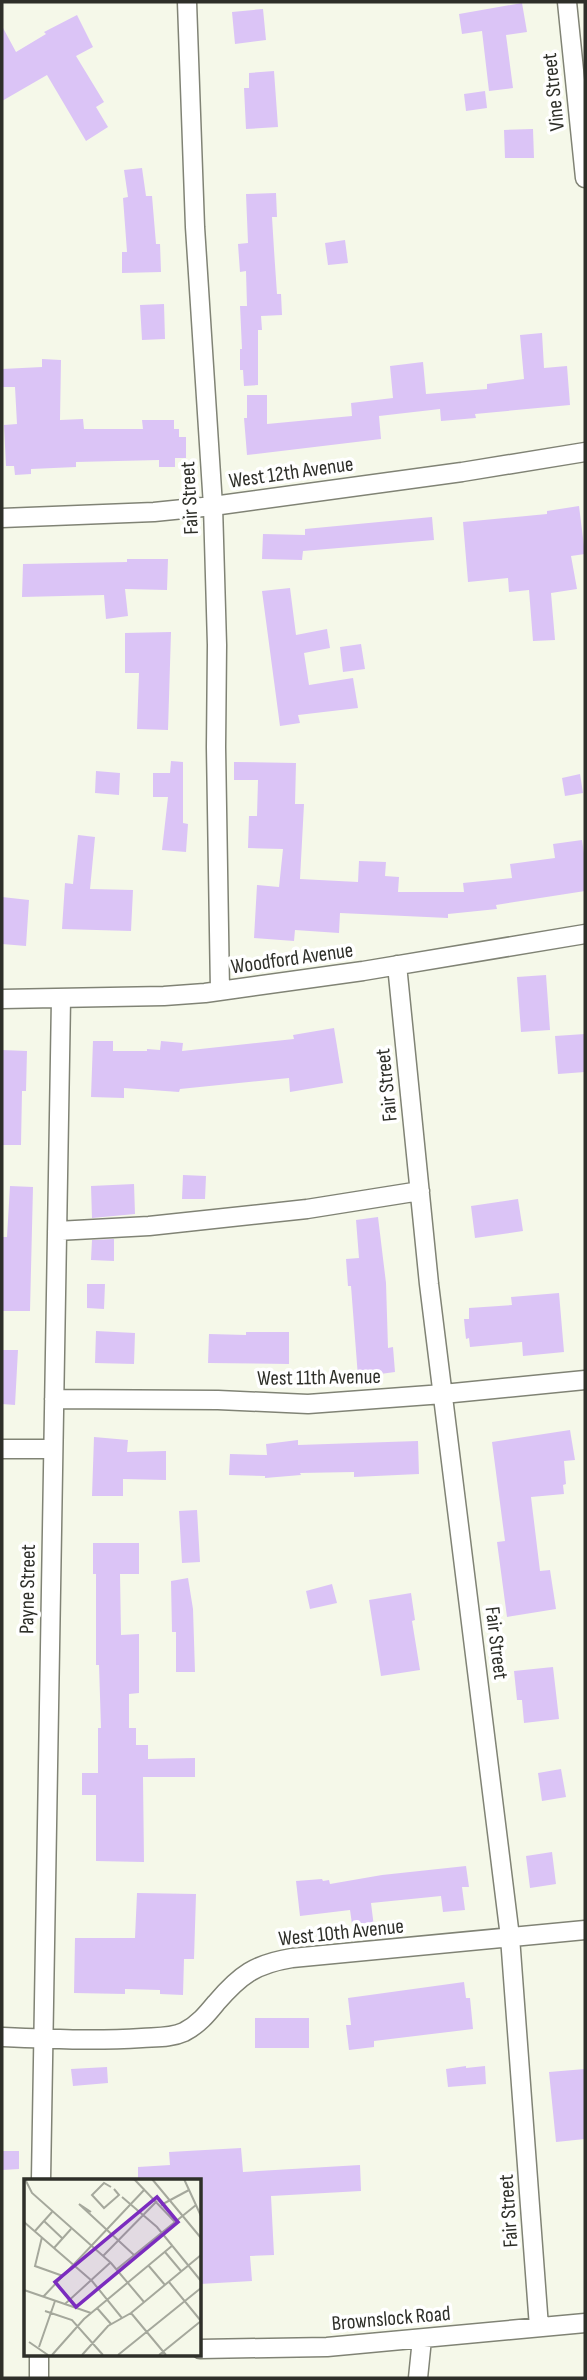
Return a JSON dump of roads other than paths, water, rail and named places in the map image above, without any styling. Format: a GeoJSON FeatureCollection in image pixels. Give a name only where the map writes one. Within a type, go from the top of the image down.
{"type":"FeatureCollection","features":[{"type":"Feature","properties":{"kind":"street","name":"Fair Street"},"geometry":{"type":"LineString","coordinates":[[187,2],[196,255],[213,506],[220,991]]}},
{"type":"Feature","properties":{"kind":"street","name":"Vine Street"},"geometry":{"type":"LineString","coordinates":[[567,2],[585,177]]}},
{"type":"Feature","properties":{"kind":"street","name":"West 12th Avenue"},"geometry":{"type":"LineString","coordinates":[[2,518],[154,512],[213,506],[462,472],[585,452]]}},
{"type":"Feature","properties":{"kind":"street","name":"Woodford Avenue"},"geometry":{"type":"LineString","coordinates":[[2,999],[164,996],[220,991],[585,933]]}},
{"type":"Feature","properties":{"kind":"street","name":"Fair Street"},"geometry":{"type":"LineString","coordinates":[[397,965],[443,1394],[510,1937],[540,2327]]}},
{"type":"Feature","properties":{"kind":"street","name":"Payne Street"},"geometry":{"type":"LineString","coordinates":[[41,2179],[61,999]]}},
{"type":"Feature","properties":{"kind":"street"},"geometry":{"type":"LineString","coordinates":[[57,1231],[149,1226],[307,1209],[420,1191]]}},
{"type":"Feature","properties":{"kind":"street","name":"West 11th Avenue"},"geometry":{"type":"LineString","coordinates":[[54,1399],[205,1399],[308,1404],[585,1380]]}},
{"type":"Feature","properties":{"kind":"street"},"geometry":{"type":"LineString","coordinates":[[2,1449],[52,1449]]}},
{"type":"Feature","properties":{"kind":"street","name":"West 10th Avenue"},"geometry":{"type":"LineString","coordinates":[[2,2037],[100,2040],[172,2036],[202,2020],[244,1973],[280,1960],[585,1930]]}},
{"type":"Feature","properties":{"kind":"street","name":"Brownslock Road"},"geometry":{"type":"LineString","coordinates":[[201,2349],[327,2347],[585,2323]]}},
{"type":"Feature","properties":{"kind":"street"},"geometry":{"type":"LineString","coordinates":[[418,2378],[422,2339]]}},
{"type":"Feature","properties":{"kind":"street"},"geometry":{"type":"LineString","coordinates":[[39,2356],[39,2378]]}}]}
